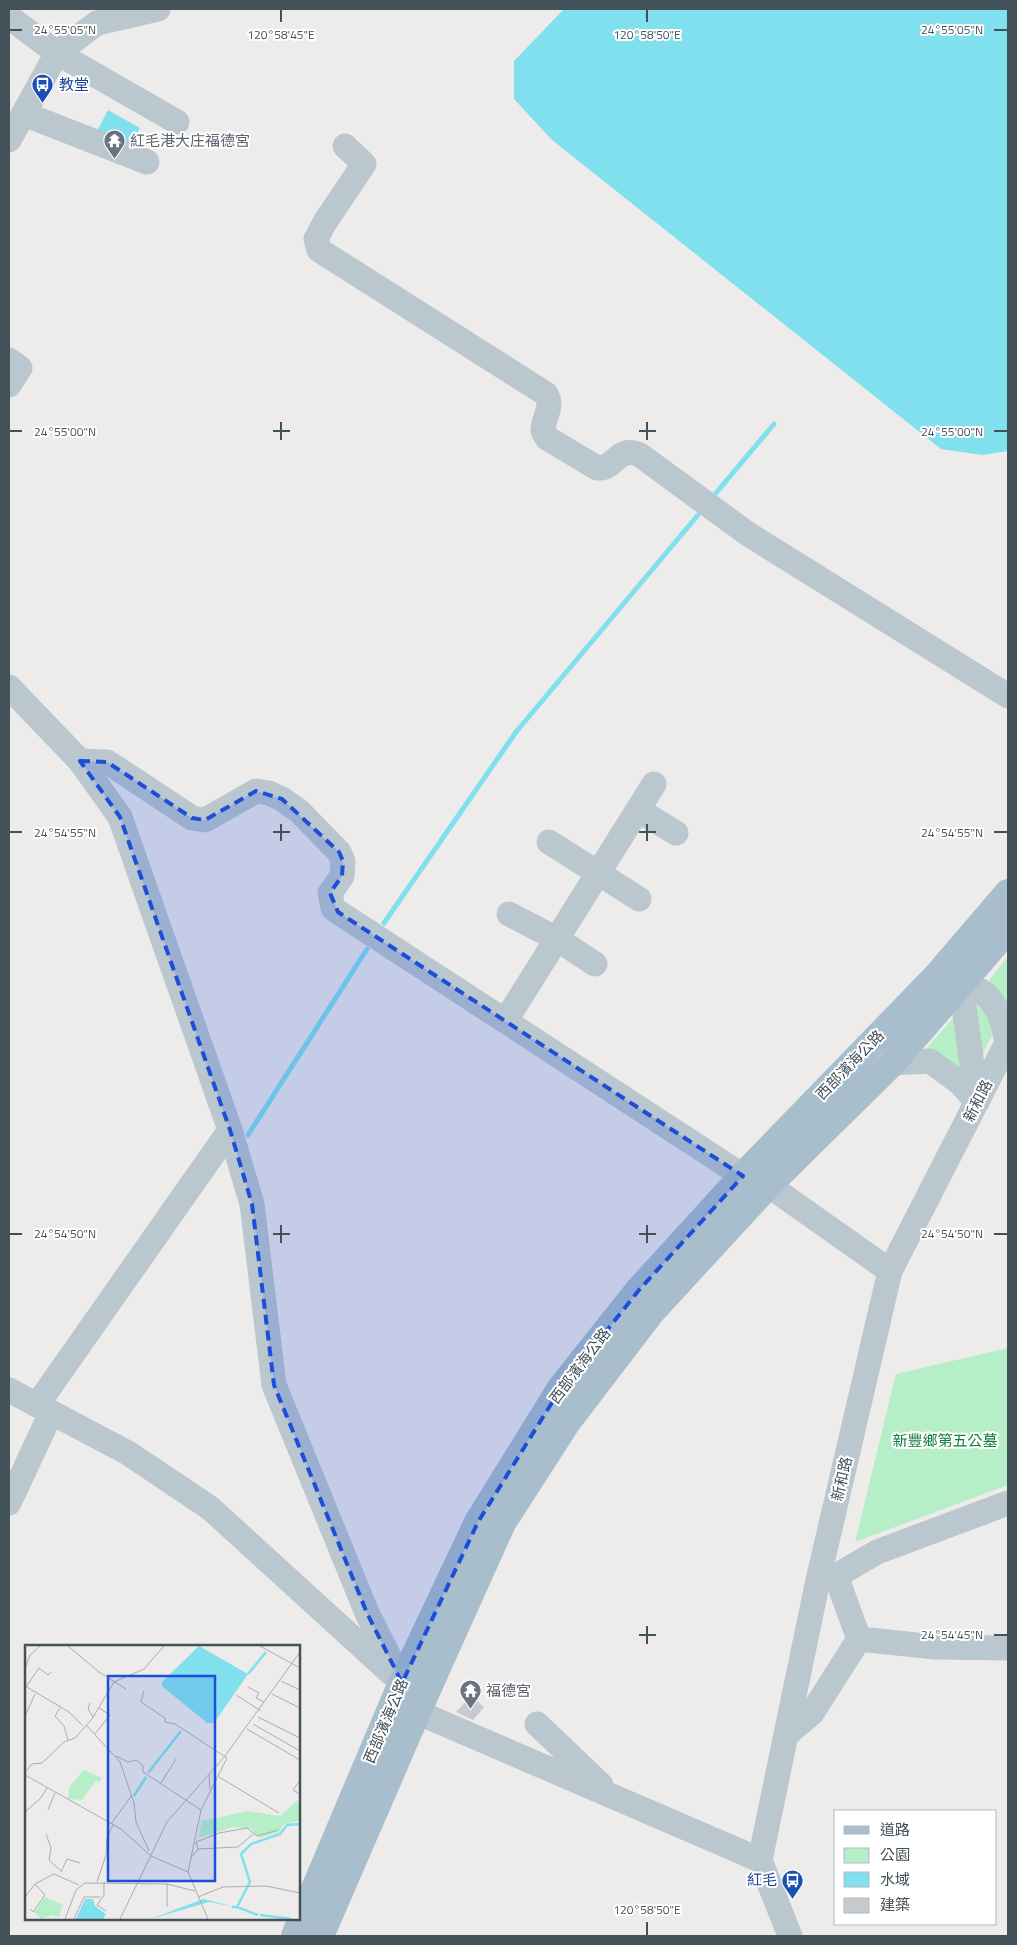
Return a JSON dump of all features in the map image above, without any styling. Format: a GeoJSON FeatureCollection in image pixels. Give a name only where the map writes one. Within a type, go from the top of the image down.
{"type":"FeatureCollection","features":[{"type":"Feature","properties":{"kind":"main road","name":"西部濱海公路"},"geometry":{"type":"LineString","coordinates":[[320,1936],[417,1712],[502,1523],[567,1422],[651,1312],[768,1186],[892,1063],[949,980],[967,942],[1008,893]]}},
{"type":"Feature","properties":{"kind":"main road","name":"西部濱海公路"},"geometry":{"type":"LineString","coordinates":[[295,1936],[402,1683],[478,1522],[561,1388],[639,1290],[743,1176],[949,980],[1008,929]]}},
{"type":"Feature","properties":{"kind":"street"},"geometry":{"type":"LineString","coordinates":[[9,140],[57,53],[97,23],[158,9]]}},
{"type":"Feature","properties":{"kind":"street"},"geometry":{"type":"LineString","coordinates":[[9,17],[57,53],[177,122]]}},
{"type":"Feature","properties":{"kind":"street"},"geometry":{"type":"LineString","coordinates":[[24,114],[147,162]]}},
{"type":"Feature","properties":{"kind":"street"},"geometry":{"type":"LineString","coordinates":[[345,146],[364,164],[325,222],[316,239],[320,250],[546,394],[550,408],[543,431],[547,438],[597,468],[608,466],[621,454],[628,452],[640,455],[748,534],[1008,696]]}},
{"type":"Feature","properties":{"kind":"street"},"geometry":{"type":"LineString","coordinates":[[9,360],[20,368],[9,385]]}},
{"type":"Feature","properties":{"kind":"street"},"geometry":{"type":"LineString","coordinates":[[9,687],[80,761],[120,816],[230,1130],[252,1204],[274,1385],[367,1613],[417,1712],[760,1860],[790,1936]]}},
{"type":"Feature","properties":{"kind":"street"},"geometry":{"type":"LineString","coordinates":[[80,761],[107,762],[115,766],[192,818],[205,820],[256,791],[269,792],[282,799],[299,811],[339,852],[343,861],[342,876],[330,893],[333,908],[743,1176],[768,1186],[890,1271]]}},
{"type":"Feature","properties":{"kind":"street"},"geometry":{"type":"LineString","coordinates":[[506,1020],[654,784]]}},
{"type":"Feature","properties":{"kind":"street"},"geometry":{"type":"LineString","coordinates":[[638,810],[676,833]]}},
{"type":"Feature","properties":{"kind":"street"},"geometry":{"type":"LineString","coordinates":[[549,842],[639,899]]}},
{"type":"Feature","properties":{"kind":"street"},"geometry":{"type":"LineString","coordinates":[[510,914],[557,939],[595,964]]}},
{"type":"Feature","properties":{"kind":"street"},"geometry":{"type":"LineString","coordinates":[[949,980],[979,990],[994,1004],[1003,1024],[1008,1042]]}},
{"type":"Feature","properties":{"kind":"street"},"geometry":{"type":"LineString","coordinates":[[949,980],[978,1102]]}},
{"type":"Feature","properties":{"kind":"street","name":"新和路"},"geometry":{"type":"LineString","coordinates":[[760,1860],[786,1735],[827,1578],[890,1271],[1008,1042]]}},
{"type":"Feature","properties":{"kind":"street"},"geometry":{"type":"LineString","coordinates":[[892,1063],[930,1061],[960,1084],[978,1102]]}},
{"type":"Feature","properties":{"kind":"street"},"geometry":{"type":"LineString","coordinates":[[9,1503],[44,1409],[230,1130]]}},
{"type":"Feature","properties":{"kind":"street"},"geometry":{"type":"LineString","coordinates":[[9,1390],[128,1453],[210,1508],[402,1683]]}},
{"type":"Feature","properties":{"kind":"street"},"geometry":{"type":"LineString","coordinates":[[859,1639],[827,1578],[886,1548],[1008,1503]]}},
{"type":"Feature","properties":{"kind":"street"},"geometry":{"type":"LineString","coordinates":[[859,1639],[935,1647],[1008,1648]]}},
{"type":"Feature","properties":{"kind":"street"},"geometry":{"type":"LineString","coordinates":[[786,1735],[812,1713],[859,1639]]}},
{"type":"Feature","properties":{"kind":"street"},"geometry":{"type":"LineString","coordinates":[[537,1724],[614,1797]]}},
{"type":"Feature","properties":{"kind":"highlighted area"},"geometry":{"type":"Polygon","coordinates":[[[80,761],[107,762],[192,818],[205,820],[256,791],[282,799],[339,852],[343,861],[342,876],[330,893],[338,912],[743,1176],[639,1290],[561,1388],[478,1522],[402,1683],[367,1613],[274,1385],[252,1204],[230,1130],[120,817],[80,761]]]}},
{"type":"Feature","properties":{"kind":"green space"},"geometry":{"type":"Polygon","coordinates":[[[1008,957],[1008,1015],[989,980],[1008,957]]]}},
{"type":"Feature","properties":{"kind":"green space"},"geometry":{"type":"Polygon","coordinates":[[[971,997],[980,1005],[985,1014],[992,1036],[979,1060],[971,997]]]}},
{"type":"Feature","properties":{"kind":"green space"},"geometry":{"type":"Polygon","coordinates":[[[956,1015],[960,1069],[924,1051],[956,1015]]]}},
{"type":"Feature","properties":{"kind":"green space","name":"新豐鄉第五公墓"},"geometry":{"type":"Polygon","coordinates":[[[1008,1348],[1008,1485],[855,1542],[896,1374],[1008,1348]]]}},
{"type":"Feature","properties":{"kind":"water"},"geometry":{"type":"Polygon","coordinates":[[[564,9],[1008,9],[1008,451],[982,455],[941,449],[552,140],[514,99],[514,61],[564,9]]]}},
{"type":"Feature","properties":{"kind":"water"},"geometry":{"type":"Polygon","coordinates":[[[108,110],[140,128],[128,149],[95,135],[108,110]]]}},
{"type":"Feature","properties":{"kind":"building","name":"福德宮"},"geometry":{"type":"Polygon","coordinates":[[[471,1696],[484,1707],[473,1720],[456,1712],[471,1696]]]}},
{"type":"Feature","properties":{"kind":"waterway"},"geometry":{"type":"LineString","coordinates":[[716,493],[774,424]]}},
{"type":"Feature","properties":{"kind":"waterway"},"geometry":{"type":"LineString","coordinates":[[384,923],[516,732],[698,515]]}},
{"type":"Feature","properties":{"kind":"waterway"},"geometry":{"type":"LineString","coordinates":[[248,1135],[367,949]]}},
{"type":"Feature","properties":{"kind":"place","name":"教堂"},"geometry":{"type":"Point","coordinates":[43,104]}},
{"type":"Feature","properties":{"kind":"place","name":"紅毛港大庄福德宮"},"geometry":{"type":"Point","coordinates":[114,160]}},
{"type":"Feature","properties":{"kind":"place","name":"福德宮"},"geometry":{"type":"Point","coordinates":[470,1710]}},
{"type":"Feature","properties":{"kind":"place","name":"紅毛"},"geometry":{"type":"Point","coordinates":[793,1899]}}]}
